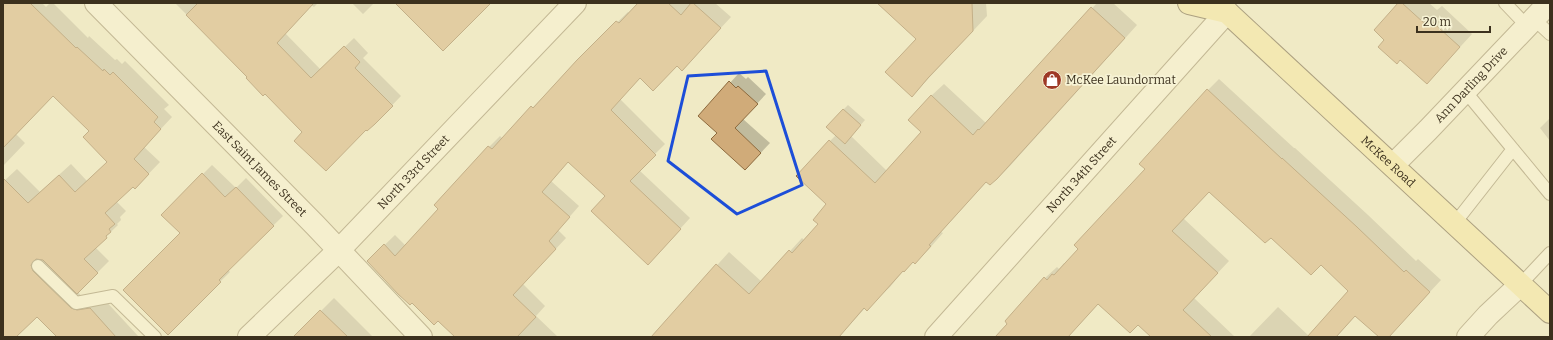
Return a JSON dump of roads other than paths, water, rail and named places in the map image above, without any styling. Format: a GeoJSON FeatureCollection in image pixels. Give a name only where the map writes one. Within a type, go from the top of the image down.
{"type":"FeatureCollection","features":[{"type":"Feature","properties":{"kind":"main road","name":"McKee Road"},"geometry":{"type":"LineString","coordinates":[[1189,3],[1229,6],[1393,165],[1550,312]]}},
{"type":"Feature","properties":{"kind":"street","name":"East Saint James Street"},"geometry":{"type":"LineString","coordinates":[[96,3],[339,250],[421,337]]}},
{"type":"Feature","properties":{"kind":"street","name":"North 33rd Street"},"geometry":{"type":"LineString","coordinates":[[249,337],[339,250],[575,3]]}},
{"type":"Feature","properties":{"kind":"street","name":"Ann Darling Drive"},"geometry":{"type":"LineString","coordinates":[[1393,165],[1549,3]]}},
{"type":"Feature","properties":{"kind":"street","name":"North 34th Street"},"geometry":{"type":"LineString","coordinates":[[936,337],[1229,6]]}},
{"type":"Feature","properties":{"kind":"street"},"geometry":{"type":"LineString","coordinates":[[1468,337],[1520,284]]}},
{"type":"Feature","properties":{"kind":"lane"},"geometry":{"type":"LineString","coordinates":[[1505,3],[1550,34]]}},
{"type":"Feature","properties":{"kind":"lane"},"geometry":{"type":"LineString","coordinates":[[1465,91],[1550,194]]}},
{"type":"Feature","properties":{"kind":"lane"},"geometry":{"type":"LineString","coordinates":[[1454,223],[1513,149]]}},
{"type":"Feature","properties":{"kind":"lane"},"geometry":{"type":"LineString","coordinates":[[1520,284],[1550,253]]}},
{"type":"Feature","properties":{"kind":"lane"},"geometry":{"type":"LineString","coordinates":[[38,266],[76,303],[113,296],[155,337]]}},
{"type":"Feature","properties":{"kind":"place","name":"McKee Laundormat"},"geometry":{"type":"Point","coordinates":[1052,80]}}]}
